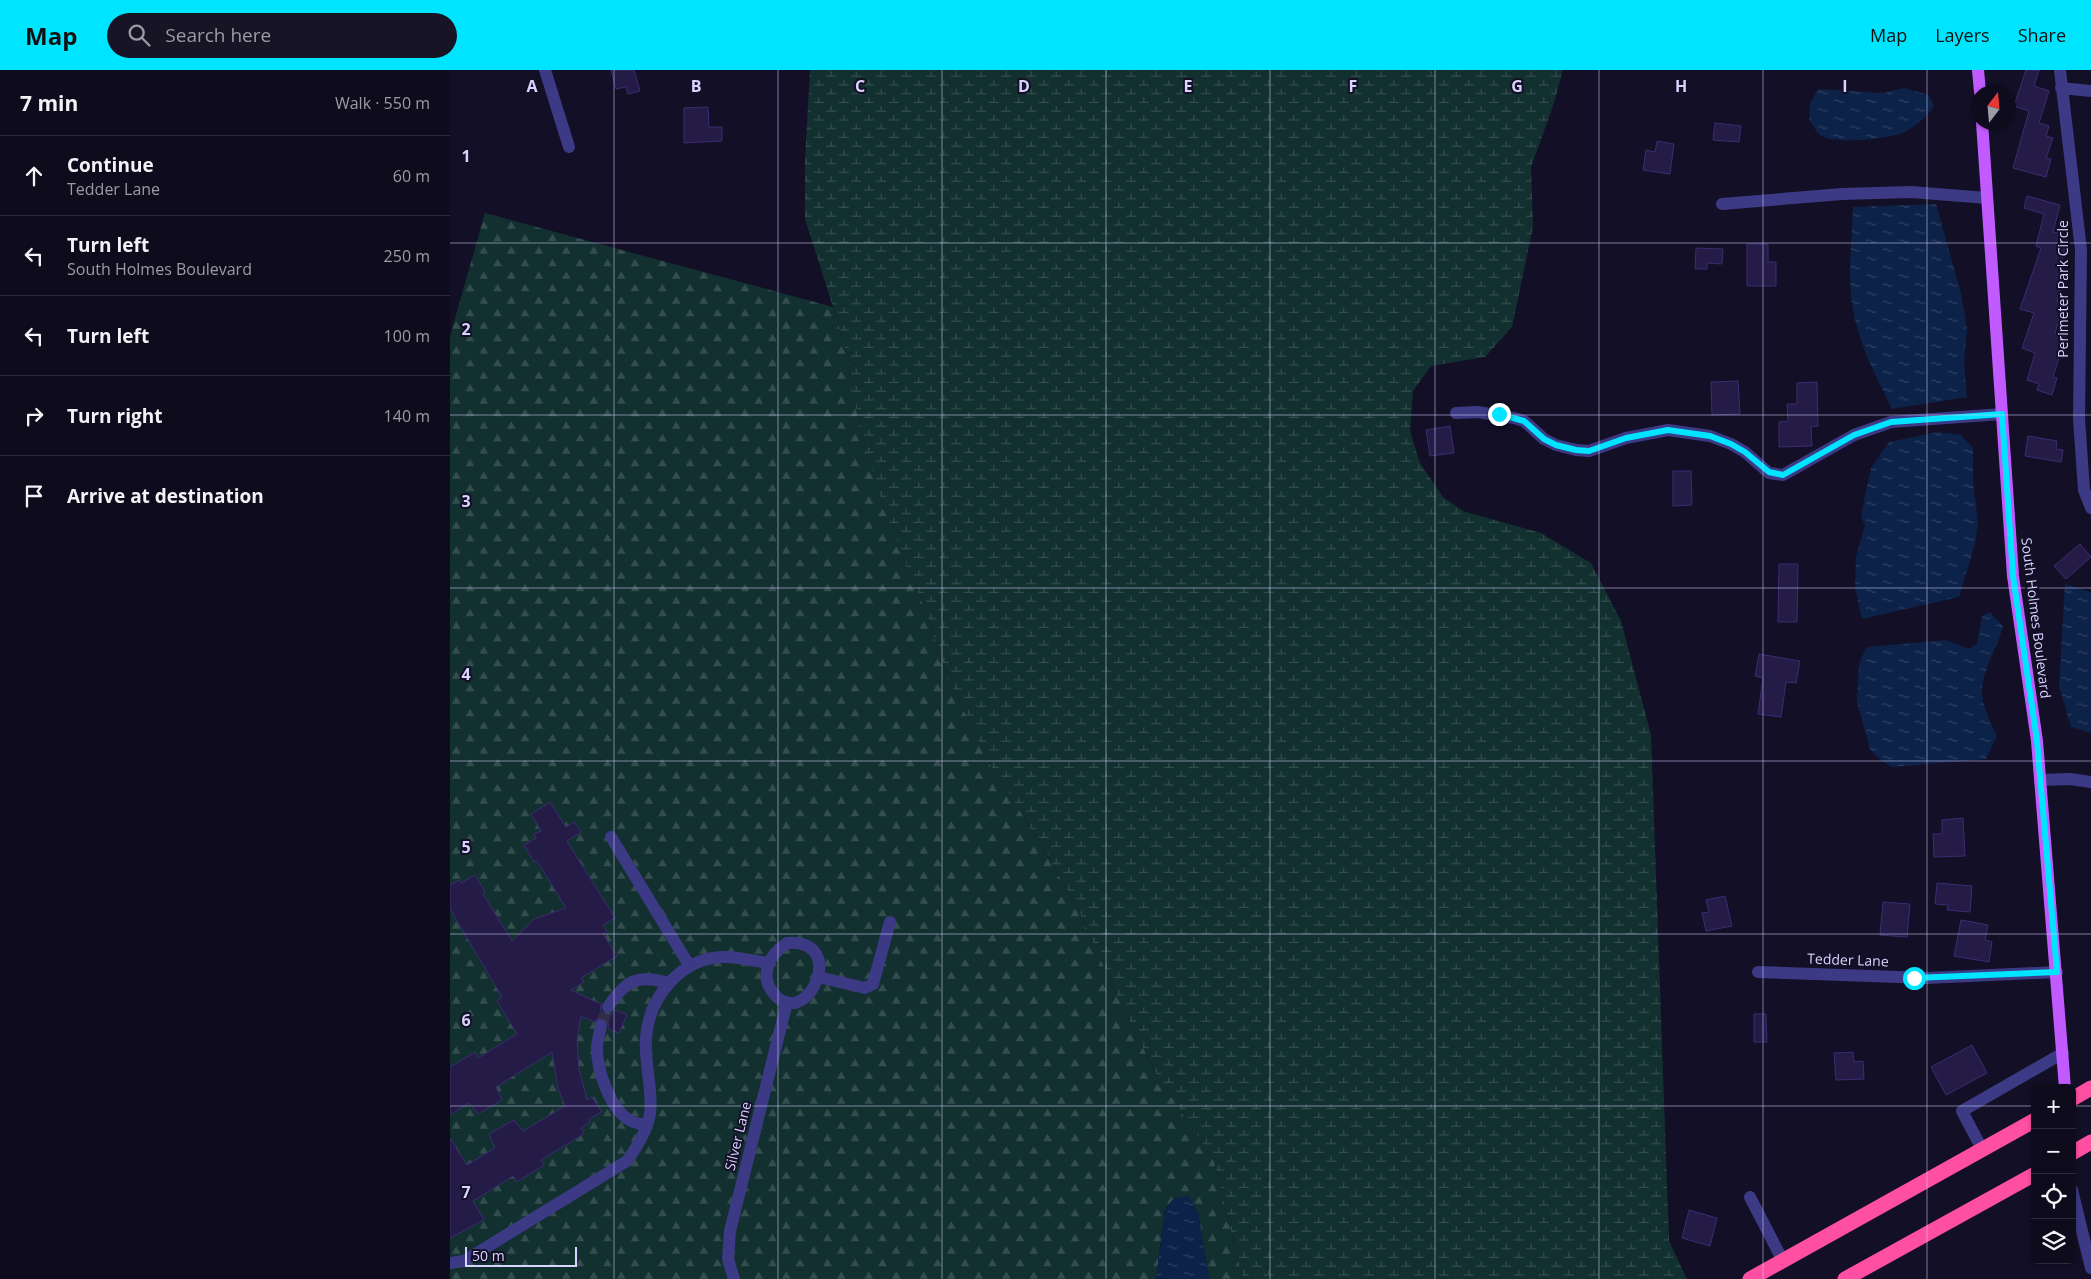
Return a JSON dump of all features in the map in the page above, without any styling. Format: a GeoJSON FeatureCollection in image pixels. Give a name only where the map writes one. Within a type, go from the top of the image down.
{"type":"FeatureCollection","features":[{"type":"Feature","properties":{"kind":"highway"},"geometry":{"type":"LineString","coordinates":[[2076,1096],[2091,1088]]}},
{"type":"Feature","properties":{"kind":"highway"},"geometry":{"type":"LineString","coordinates":[[1750,1279],[2031,1122]]}},
{"type":"Feature","properties":{"kind":"highway"},"geometry":{"type":"LineString","coordinates":[[2076,1151],[2091,1142]]}},
{"type":"Feature","properties":{"kind":"highway"},"geometry":{"type":"LineString","coordinates":[[1845,1279],[2031,1176]]}},
{"type":"Feature","properties":{"kind":"main road"},"geometry":{"type":"LineString","coordinates":[[1978,70],[1979,85]]}},
{"type":"Feature","properties":{"kind":"main road","name":"South Holmes Boulevard"},"geometry":{"type":"LineString","coordinates":[[1983,130],[2013,576],[2030,690],[2040,780],[2065,1084]]}},
{"type":"Feature","properties":{"kind":"street"},"geometry":{"type":"LineString","coordinates":[[545,70],[569,147]]}},
{"type":"Feature","properties":{"kind":"street","name":"Perimeter Park Circle"},"geometry":{"type":"LineString","coordinates":[[2060,70],[2079,222],[2086,296],[2079,418],[2084,490],[2091,508]]}},
{"type":"Feature","properties":{"kind":"street"},"geometry":{"type":"LineString","coordinates":[[2061,88],[2091,91]]}},
{"type":"Feature","properties":{"kind":"street"},"geometry":{"type":"LineString","coordinates":[[1722,204],[1842,194],[1911,192],[1987,198]]}},
{"type":"Feature","properties":{"kind":"street"},"geometry":{"type":"LineString","coordinates":[[1456,414],[1478,412],[1524,421],[1550,442],[1576,450],[1589,451],[1626,438],[1668,430],[1710,436],[1745,452],[1769,472],[1783,475],[1854,435],[1891,422],[2002,414]]}},
{"type":"Feature","properties":{"kind":"street"},"geometry":{"type":"LineString","coordinates":[[2040,780],[2070,779],[2091,782]]}},
{"type":"Feature","properties":{"kind":"street"},"geometry":{"type":"LineString","coordinates":[[611,838],[689,965]]}},
{"type":"Feature","properties":{"kind":"street"},"geometry":{"type":"LineString","coordinates":[[818,977],[865,988],[873,984],[880,967],[890,922]]}},
{"type":"Feature","properties":{"kind":"street"},"geometry":{"type":"LineString","coordinates":[[800,943],[811,949],[818,960],[818,977],[814,988],[804,999],[792,1003],[780,1000],[770,991],[766,978],[768,963],[775,951],[787,944],[800,943]]}},
{"type":"Feature","properties":{"kind":"street"},"geometry":{"type":"LineString","coordinates":[[450,1263],[464,1261],[627,1161],[640,1142],[650,1114],[646,1038],[652,1008],[669,983],[689,965],[722,957],[768,963]]}},
{"type":"Feature","properties":{"kind":"street","name":"Tedder Lane"},"geometry":{"type":"LineString","coordinates":[[1758,972],[1926,978],[2057,972]]}},
{"type":"Feature","properties":{"kind":"street"},"geometry":{"type":"LineString","coordinates":[[608,1007],[618,992],[634,979],[650,977],[669,983]]}},
{"type":"Feature","properties":{"kind":"street","name":"Silver Lane"},"geometry":{"type":"LineString","coordinates":[[734,1279],[728,1259],[730,1231],[787,1002]]}},
{"type":"Feature","properties":{"kind":"street"},"geometry":{"type":"LineString","coordinates":[[601,1025],[597,1049],[600,1066],[612,1099],[626,1117],[646,1125]]}},
{"type":"Feature","properties":{"kind":"street"},"geometry":{"type":"LineString","coordinates":[[1982,1149],[1962,1110],[2063,1053]]}},
{"type":"Feature","properties":{"kind":"street"},"geometry":{"type":"LineString","coordinates":[[1750,1197],[1783,1261]]}},
{"type":"Feature","properties":{"kind":"street"},"geometry":{"type":"LineString","coordinates":[[2076,1206],[2091,1268]]}},
{"type":"Feature","properties":{"kind":"green space"},"geometry":{"type":"Polygon","coordinates":[[[810,70],[1563,70],[1553,106],[1531,167],[1533,227],[1512,327],[1485,357],[1431,366],[1413,391],[1410,431],[1420,463],[1443,497],[1463,511],[1541,533],[1591,563],[1621,621],[1651,735],[1669,1241],[1687,1279],[1243,1279],[1214,1161],[1158,1077],[1119,1000],[1079,911],[1037,837],[987,760],[948,677],[923,604],[884,508],[860,429],[843,338],[805,219],[805,160],[810,70]]]}},
{"type":"Feature","properties":{"kind":"green space"},"geometry":{"type":"Polygon","coordinates":[[[485,213],[833,307],[843,338],[860,429],[884,507],[923,604],[948,677],[987,760],[1037,837],[1079,911],[1119,1000],[1158,1077],[1214,1161],[1243,1279],[1209,1279],[1198,1212],[1165,1209],[1156,1279],[450,1279],[450,336],[485,213]]]}},
{"type":"Feature","properties":{"kind":"water"},"geometry":{"type":"Polygon","coordinates":[[[1904,88],[1929,95],[1934,106],[1917,124],[1898,135],[1875,139],[1836,140],[1820,135],[1809,119],[1810,104],[1818,89],[1883,93],[1904,88]]]}},
{"type":"Feature","properties":{"kind":"water"},"geometry":{"type":"Polygon","coordinates":[[[1936,204],[1961,293],[1967,328],[1964,363],[1967,397],[1892,409],[1866,354],[1852,305],[1850,263],[1853,207],[1936,204]]]}},
{"type":"Feature","properties":{"kind":"water"},"geometry":{"type":"Polygon","coordinates":[[[1938,432],[1961,435],[1973,448],[1973,481],[1978,522],[1975,544],[1959,597],[1862,619],[1855,588],[1856,557],[1865,525],[1861,517],[1871,468],[1889,442],[1938,432]]]}},
{"type":"Feature","properties":{"kind":"water"},"geometry":{"type":"Polygon","coordinates":[[[2065,584],[2091,592],[2091,733],[2071,727],[2059,686],[2065,584]]]}},
{"type":"Feature","properties":{"kind":"water"},"geometry":{"type":"Polygon","coordinates":[[[1990,612],[2003,626],[1983,681],[1982,695],[1986,713],[1997,736],[1986,759],[1892,767],[1878,758],[1870,749],[1857,702],[1859,663],[1867,647],[1946,640],[1969,649],[1977,644],[1982,616],[1990,612]]]}},
{"type":"Feature","properties":{"kind":"water"},"geometry":{"type":"Polygon","coordinates":[[[1189,1196],[1198,1212],[1209,1279],[1156,1279],[1165,1209],[1174,1198],[1189,1196]]]}},
{"type":"Feature","properties":{"kind":"building"},"geometry":{"type":"Polygon","coordinates":[[[611,70],[634,70],[640,91],[628,94],[626,87],[616,89],[611,70]]]}},
{"type":"Feature","properties":{"kind":"building"},"geometry":{"type":"Polygon","coordinates":[[[2026,70],[2039,70],[2034,86],[2049,91],[2039,123],[2049,126],[2046,136],[2053,138],[2046,158],[2051,159],[2046,177],[2013,168],[2029,111],[2016,107],[2016,100],[2026,70]]]}},
{"type":"Feature","properties":{"kind":"building"},"geometry":{"type":"Polygon","coordinates":[[[708,107],[709,127],[722,127],[722,141],[684,143],[684,108],[708,107]]]}},
{"type":"Feature","properties":{"kind":"building"},"geometry":{"type":"Polygon","coordinates":[[[1715,123],[1741,126],[1739,142],[1713,140],[1715,123]]]}},
{"type":"Feature","properties":{"kind":"building"},"geometry":{"type":"Polygon","coordinates":[[[1657,141],[1674,144],[1670,174],[1643,170],[1646,150],[1655,152],[1657,141]]]}},
{"type":"Feature","properties":{"kind":"building"},"geometry":{"type":"Polygon","coordinates":[[[2027,196],[2060,205],[2053,232],[2068,235],[2058,276],[2064,278],[2057,302],[2064,304],[2055,333],[2066,336],[2053,377],[2057,378],[2052,395],[2037,390],[2039,384],[2027,380],[2035,353],[2022,348],[2034,313],[2020,309],[2041,248],[2036,246],[2044,214],[2024,208],[2027,196]]]}},
{"type":"Feature","properties":{"kind":"building"},"geometry":{"type":"Polygon","coordinates":[[[1747,244],[1768,244],[1768,262],[1776,262],[1776,286],[1747,286],[1747,244]]]}},
{"type":"Feature","properties":{"kind":"building"},"geometry":{"type":"Polygon","coordinates":[[[1696,248],[1723,249],[1722,264],[1707,263],[1707,269],[1695,269],[1696,248]]]}},
{"type":"Feature","properties":{"kind":"building"},"geometry":{"type":"Polygon","coordinates":[[[1738,381],[1740,414],[1712,415],[1711,382],[1738,381]]]}},
{"type":"Feature","properties":{"kind":"building"},"geometry":{"type":"Polygon","coordinates":[[[1817,382],[1818,426],[1811,427],[1812,446],[1779,447],[1779,422],[1788,421],[1787,404],[1797,404],[1797,383],[1817,382]]]}},
{"type":"Feature","properties":{"kind":"building"},"geometry":{"type":"Polygon","coordinates":[[[1450,426],[1454,453],[1430,456],[1426,430],[1450,426]]]}},
{"type":"Feature","properties":{"kind":"building"},"geometry":{"type":"Polygon","coordinates":[[[2028,436],[2057,441],[2056,449],[2063,450],[2061,462],[2025,456],[2028,436]]]}},
{"type":"Feature","properties":{"kind":"building"},"geometry":{"type":"Polygon","coordinates":[[[1673,471],[1691,471],[1692,505],[1673,506],[1673,471]]]}},
{"type":"Feature","properties":{"kind":"building"},"geometry":{"type":"Polygon","coordinates":[[[2080,544],[2091,557],[2066,579],[2054,566],[2080,544]]]}},
{"type":"Feature","properties":{"kind":"building"},"geometry":{"type":"Polygon","coordinates":[[[1779,564],[1798,564],[1797,622],[1778,622],[1779,564]]]}},
{"type":"Feature","properties":{"kind":"building"},"geometry":{"type":"Polygon","coordinates":[[[1759,654],[1800,661],[1796,683],[1786,682],[1781,717],[1758,714],[1763,678],[1755,676],[1759,654]]]}},
{"type":"Feature","properties":{"kind":"building"},"geometry":{"type":"Polygon","coordinates":[[[550,802],[566,827],[574,822],[581,832],[567,841],[615,918],[603,925],[607,932],[603,934],[617,956],[581,978],[584,982],[571,990],[601,1004],[600,1010],[604,1014],[611,1015],[616,1010],[627,1015],[619,1033],[609,1029],[608,1022],[603,1017],[598,1018],[594,1022],[581,1016],[577,1040],[579,1069],[587,1100],[592,1097],[602,1112],[589,1119],[590,1122],[581,1128],[584,1134],[541,1160],[544,1165],[517,1182],[513,1176],[473,1201],[484,1220],[450,1238],[450,1138],[467,1165],[495,1148],[489,1134],[514,1120],[523,1131],[565,1106],[558,1088],[552,1052],[496,1087],[502,1100],[478,1114],[469,1103],[450,1115],[450,1067],[475,1052],[478,1058],[517,1034],[497,1001],[502,997],[450,909],[450,885],[459,880],[461,883],[475,875],[485,892],[483,894],[512,941],[534,919],[566,908],[537,861],[534,862],[524,845],[536,838],[534,834],[541,831],[531,814],[550,802]]]}},
{"type":"Feature","properties":{"kind":"building"},"geometry":{"type":"Polygon","coordinates":[[[1963,818],[1965,856],[1934,857],[1933,834],[1942,834],[1942,820],[1963,818]]]}},
{"type":"Feature","properties":{"kind":"building"},"geometry":{"type":"Polygon","coordinates":[[[1937,883],[1972,886],[1970,912],[1947,910],[1948,905],[1935,904],[1937,883]]]}},
{"type":"Feature","properties":{"kind":"building"},"geometry":{"type":"Polygon","coordinates":[[[1725,896],[1732,926],[1706,931],[1702,913],[1709,912],[1706,900],[1725,896]]]}},
{"type":"Feature","properties":{"kind":"building"},"geometry":{"type":"Polygon","coordinates":[[[1883,902],[1910,904],[1907,937],[1880,935],[1883,902]]]}},
{"type":"Feature","properties":{"kind":"building"},"geometry":{"type":"Polygon","coordinates":[[[1961,920],[1988,925],[1985,940],[1992,942],[1989,962],[1954,956],[1961,920]]]}},
{"type":"Feature","properties":{"kind":"building"},"geometry":{"type":"Polygon","coordinates":[[[1754,1014],[1766,1014],[1767,1042],[1754,1042],[1754,1014]]]}},
{"type":"Feature","properties":{"kind":"building"},"geometry":{"type":"Polygon","coordinates":[[[1972,1045],[1987,1073],[1946,1095],[1931,1067],[1972,1045]]]}},
{"type":"Feature","properties":{"kind":"building"},"geometry":{"type":"Polygon","coordinates":[[[1853,1052],[1854,1062],[1863,1061],[1864,1079],[1836,1080],[1834,1053],[1853,1052]]]}},
{"type":"Feature","properties":{"kind":"building"},"geometry":{"type":"Polygon","coordinates":[[[1689,1210],[1717,1218],[1710,1246],[1682,1238],[1689,1210]]]}},
{"type":"Feature","properties":{"kind":"tunnel"},"geometry":{"type":"LineString","coordinates":[[601,1025],[608,1007]]}},
{"type":"Feature","properties":{"kind":"route"},"geometry":{"type":"LineString","coordinates":[[1499,414],[1524,421],[1544,439],[1556,445],[1576,450],[1589,451],[1626,438],[1668,430],[1710,436],[1745,452],[1769,472],[1783,475],[1854,435],[1891,422],[2002,414],[2013,576],[2037,741],[2057,972],[1914,978]]}}]}
